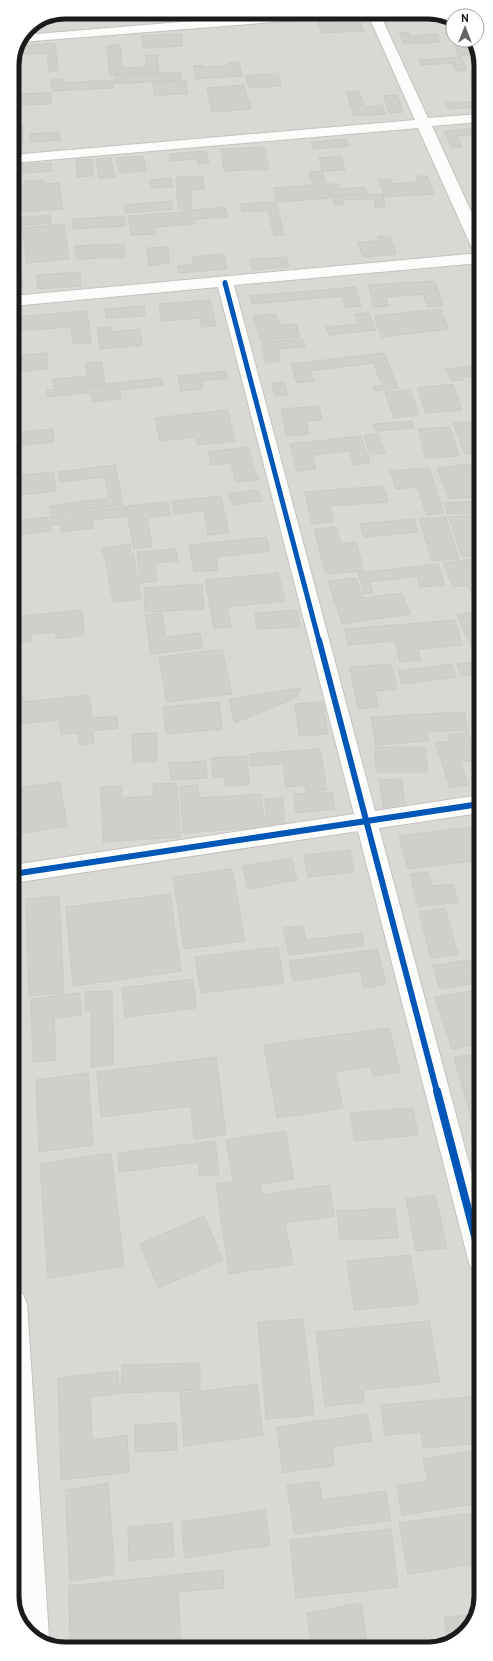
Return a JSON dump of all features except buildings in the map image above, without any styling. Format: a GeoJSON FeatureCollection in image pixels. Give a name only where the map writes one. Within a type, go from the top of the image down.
{"type":"FeatureCollection","features":[{"type":"Feature","properties":{"kind":"street"},"geometry":{"type":"LineString","coordinates":[[27,39],[265,19]]}},
{"type":"Feature","properties":{"kind":"street"},"geometry":{"type":"LineString","coordinates":[[375,19],[474,235]]}},
{"type":"Feature","properties":{"kind":"street"},"geometry":{"type":"LineString","coordinates":[[19,158],[474,119]]}},
{"type":"Feature","properties":{"kind":"street"},"geometry":{"type":"LineString","coordinates":[[19,300],[474,259]]}},
{"type":"Feature","properties":{"kind":"street"},"geometry":{"type":"LineString","coordinates":[[225,282],[474,1232]]}},
{"type":"Feature","properties":{"kind":"street"},"geometry":{"type":"LineString","coordinates":[[19,873],[474,805]]}},
{"type":"Feature","properties":{"kind":"street"},"geometry":{"type":"LineString","coordinates":[[19,1404],[33,1630]]}},
{"type":"Feature","properties":{"kind":"shaded area"},"geometry":{"type":"Polygon","coordinates":[[[64,19],[431,19],[445,22],[445,48],[471,48],[474,64],[474,1602],[472,1611],[463,1627],[456,1633],[446,1639],[428,1642],[62,1642],[47,1639],[30,1627],[21,1611],[19,1596],[19,64],[22,47],[32,32],[39,27],[47,22],[64,19]]]}},
{"type":"Feature","properties":{"kind":"cycle path"},"geometry":{"type":"LineString","coordinates":[[225,282],[474,1232]]}},
{"type":"Feature","properties":{"kind":"cycle path"},"geometry":{"type":"LineString","coordinates":[[19,873],[474,805]]}}]}
